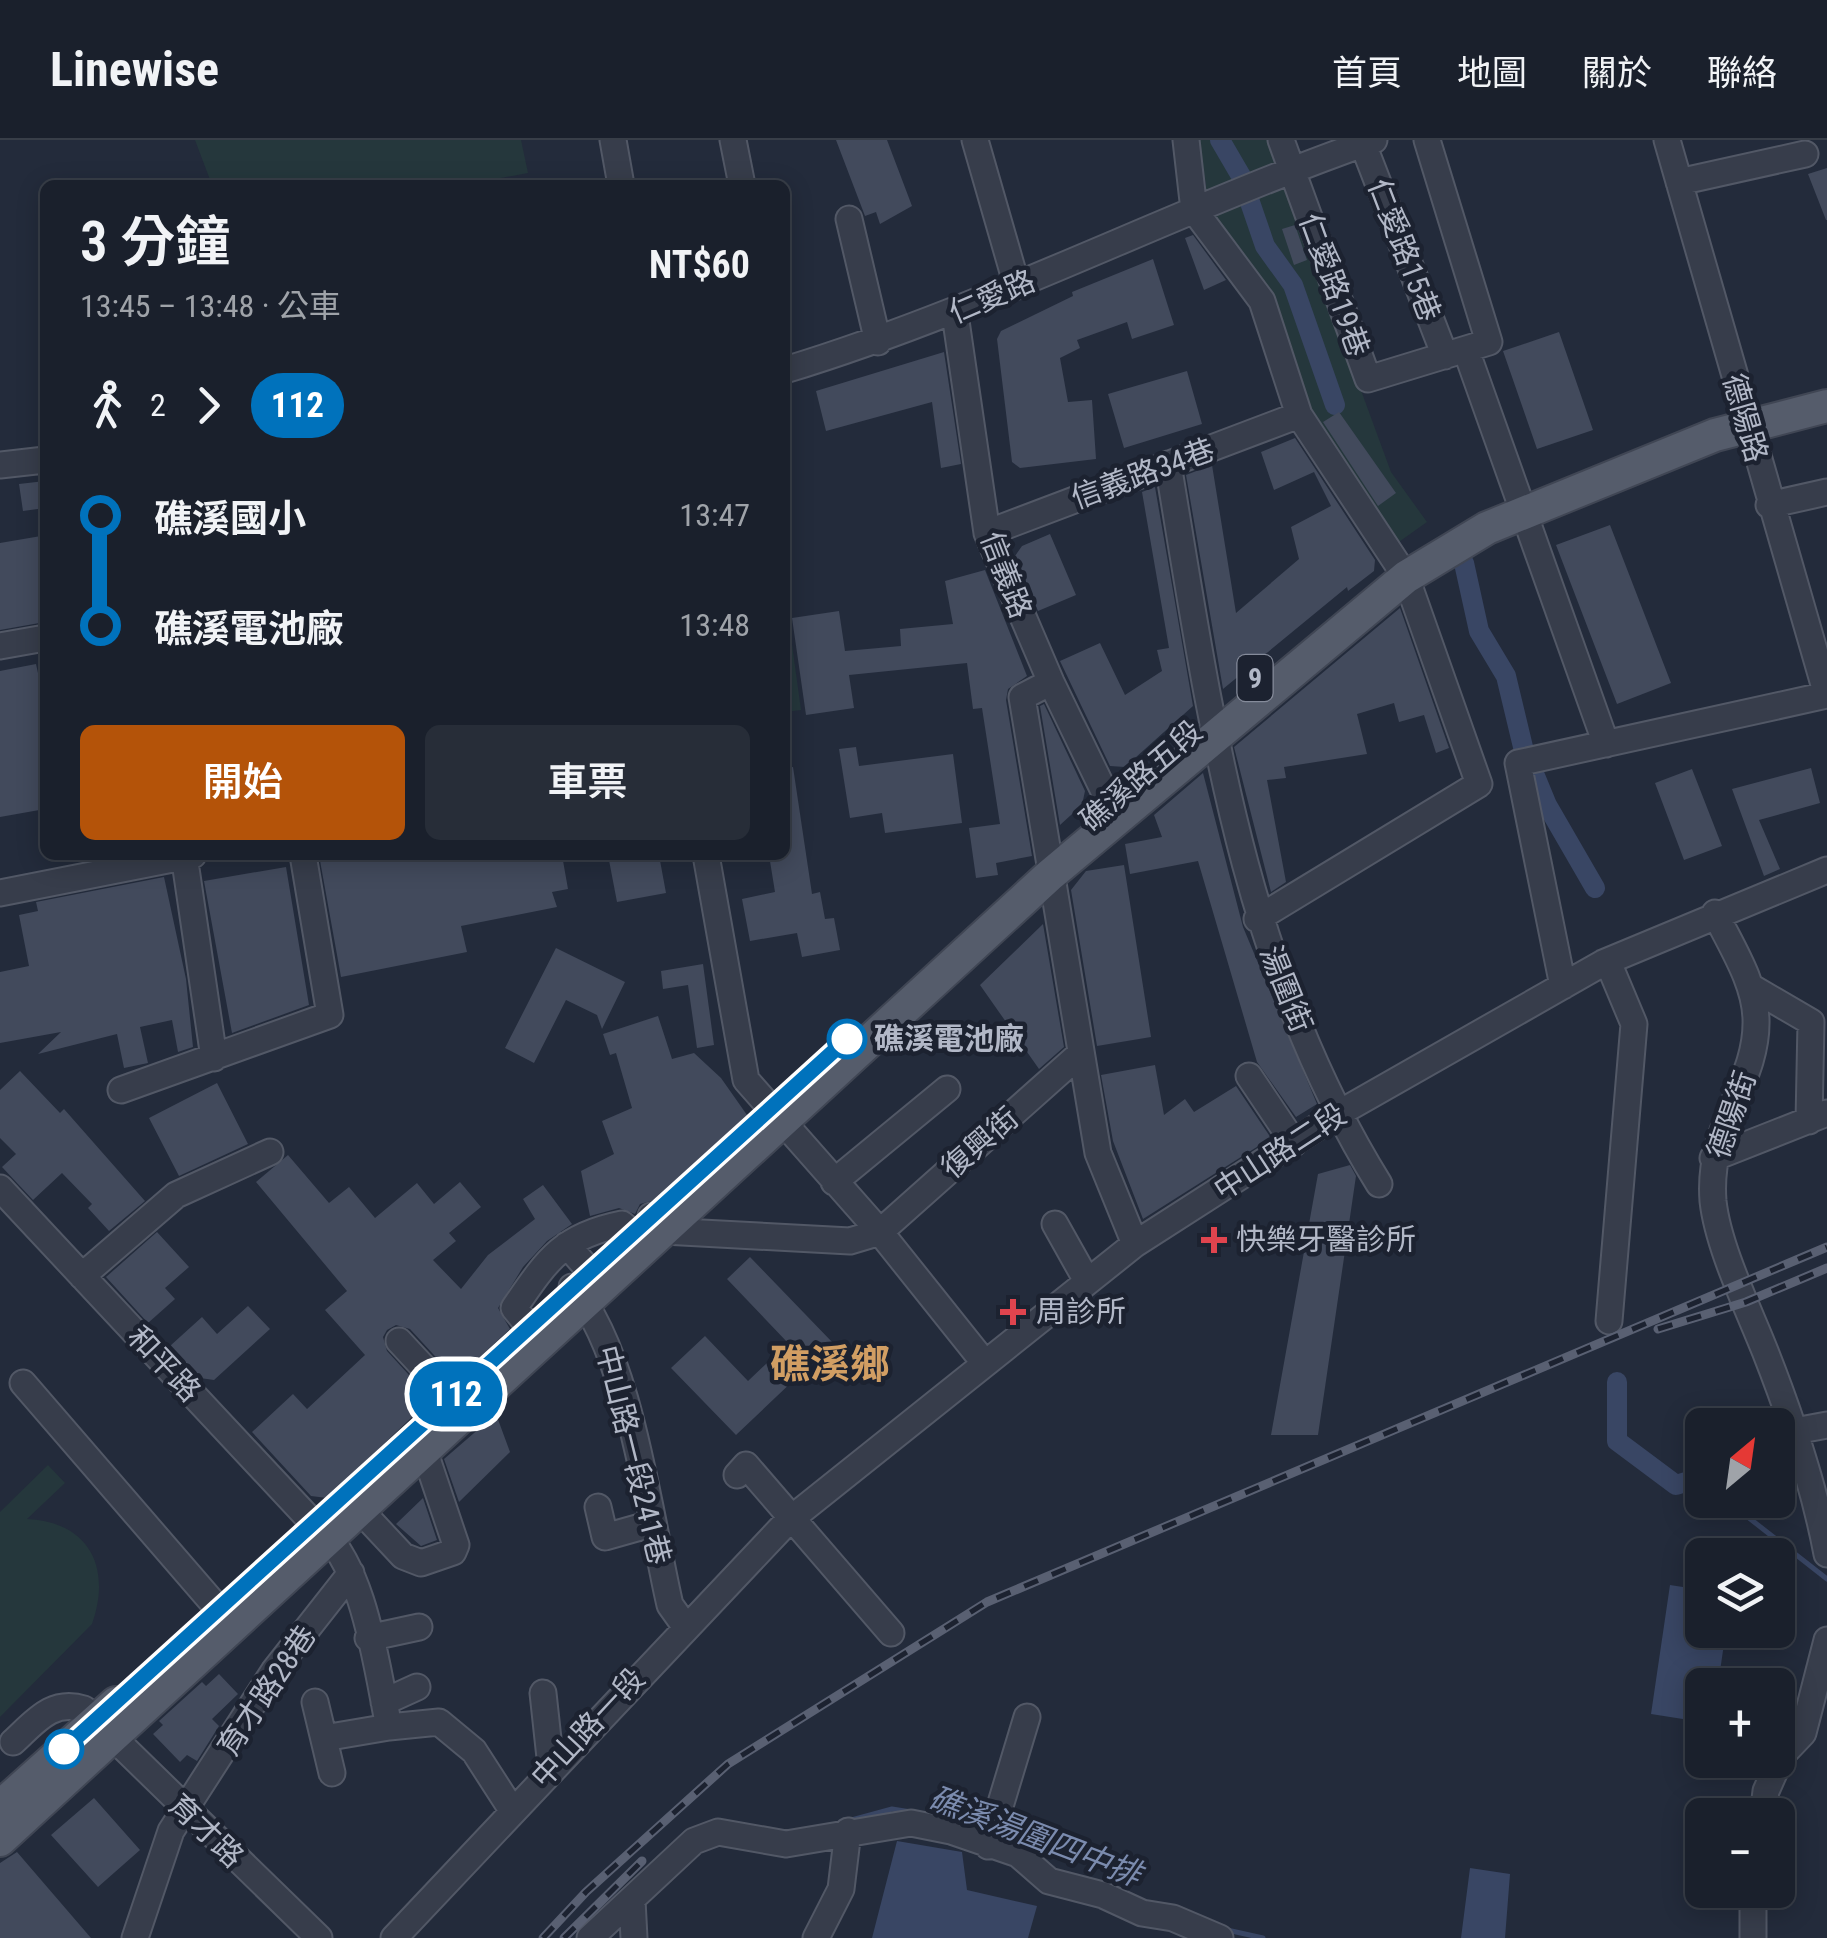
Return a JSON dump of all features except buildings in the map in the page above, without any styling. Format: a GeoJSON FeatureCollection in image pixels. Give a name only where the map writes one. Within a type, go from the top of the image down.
{"type":"FeatureCollection","features":[{"type":"Feature","properties":{"kind":"main road","name":"礁溪路五段"},"geometry":{"type":"LineString","coordinates":[[775,1117],[1049,866],[1401,568],[1487,528],[1521,505],[1827,387]]}},
{"type":"Feature","properties":{"kind":"main road","name":"礁溪路五段"},"geometry":{"type":"LineString","coordinates":[[1745,416],[1827,406]]}},
{"type":"Feature","properties":{"kind":"main road","name":"9"},"geometry":{"type":"LineString","coordinates":[[0,1840],[103,1730],[775,1117]]}},
{"type":"Feature","properties":{"kind":"main road","name":"9"},"geometry":{"type":"LineString","coordinates":[[323,1530],[360,1510],[424,1450],[458,1405]]}},
{"type":"Feature","properties":{"kind":"main road","name":"9"},"geometry":{"type":"LineString","coordinates":[[0,1807],[103,1730]]}},
{"type":"Feature","properties":{"kind":"street"},"geometry":{"type":"LineString","coordinates":[[613,140],[620,180]]}},
{"type":"Feature","properties":{"kind":"street"},"geometry":{"type":"LineString","coordinates":[[733,140],[741,180]]}},
{"type":"Feature","properties":{"kind":"street"},"geometry":{"type":"LineString","coordinates":[[976,140],[1016,286]]}},
{"type":"Feature","properties":{"kind":"street"},"geometry":{"type":"LineString","coordinates":[[1186,140],[1205,205],[1262,301],[1298,415],[1401,568]]}},
{"type":"Feature","properties":{"kind":"street"},"geometry":{"type":"LineString","coordinates":[[1281,140],[1281,176]]}},
{"type":"Feature","properties":{"kind":"street"},"geometry":{"type":"LineString","coordinates":[[1427,140],[1489,342],[1456,353]]}},
{"type":"Feature","properties":{"kind":"street","name":"德陽路"},"geometry":{"type":"LineString","coordinates":[[1667,140],[1769,506],[1827,695]]}},
{"type":"Feature","properties":{"kind":"street","name":"仁愛路"},"geometry":{"type":"LineString","coordinates":[[790,368],[955,314],[1205,205],[1369,142]]}},
{"type":"Feature","properties":{"kind":"street","name":"仁愛路15巷"},"geometry":{"type":"LineString","coordinates":[[1369,142],[1521,505],[1606,744]]}},
{"type":"Feature","properties":{"kind":"street"},"geometry":{"type":"LineString","coordinates":[[1679,182],[1804,154]]}},
{"type":"Feature","properties":{"kind":"street","name":"仁愛路19巷"},"geometry":{"type":"LineString","coordinates":[[1281,176],[1368,379],[1456,353]]}},
{"type":"Feature","properties":{"kind":"street"},"geometry":{"type":"LineString","coordinates":[[849,218],[878,342]]}},
{"type":"Feature","properties":{"kind":"street","name":"信義路"},"geometry":{"type":"LineString","coordinates":[[955,314],[987,534],[1050,682],[1114,810]]}},
{"type":"Feature","properties":{"kind":"street","name":"信義路34巷"},"geometry":{"type":"LineString","coordinates":[[987,534],[1298,415]]}},
{"type":"Feature","properties":{"kind":"street"},"geometry":{"type":"LineString","coordinates":[[0,464],[40,460]]}},
{"type":"Feature","properties":{"kind":"street"},"geometry":{"type":"LineString","coordinates":[[1168,464],[1212,726],[1257,918]]}},
{"type":"Feature","properties":{"kind":"street"},"geometry":{"type":"LineString","coordinates":[[1769,506],[1827,492]]}},
{"type":"Feature","properties":{"kind":"street","name":"湯圍街"},"geometry":{"type":"LineString","coordinates":[[1379,1184],[1336,1115],[1257,918],[1480,784],[1401,568]]}},
{"type":"Feature","properties":{"kind":"street"},"geometry":{"type":"LineString","coordinates":[[0,646],[40,639]]}},
{"type":"Feature","properties":{"kind":"street"},"geometry":{"type":"LineString","coordinates":[[1050,682],[1022,698],[1098,1153],[1135,1244]]}},
{"type":"Feature","properties":{"kind":"street"},"geometry":{"type":"LineString","coordinates":[[1562,986],[1518,763],[1827,695]]}},
{"type":"Feature","properties":{"kind":"street"},"geometry":{"type":"LineString","coordinates":[[0,893],[167,860]]}},
{"type":"Feature","properties":{"kind":"street"},"geometry":{"type":"LineString","coordinates":[[188,860],[214,1058]]}},
{"type":"Feature","properties":{"kind":"street"},"geometry":{"type":"LineString","coordinates":[[121,1090],[330,1016],[304,860]]}},
{"type":"Feature","properties":{"kind":"street"},"geometry":{"type":"LineString","coordinates":[[707,860],[746,1080],[880,1232],[983,1361]]}},
{"type":"Feature","properties":{"kind":"street","name":"中山路二段"},"geometry":{"type":"LineString","coordinates":[[790,1520],[983,1361],[1135,1244],[1336,1115],[1608,962],[1827,870]]}},
{"type":"Feature","properties":{"kind":"street","name":"德陽街"},"geometry":{"type":"LineString","coordinates":[[1715,914],[1751,987],[1756,1019],[1751,1059],[1725,1115],[1712,1158],[1714,1205],[1786,1408]]}},
{"type":"Feature","properties":{"kind":"street"},"geometry":{"type":"LineString","coordinates":[[1608,962],[1634,1024],[1609,1321]]}},
{"type":"Feature","properties":{"kind":"street"},"geometry":{"type":"LineString","coordinates":[[1712,1158],[1818,1117],[1811,1022],[1751,987]]}},
{"type":"Feature","properties":{"kind":"street","name":"復興街"},"geometry":{"type":"LineString","coordinates":[[880,1232],[1080,1054]]}},
{"type":"Feature","properties":{"kind":"street"},"geometry":{"type":"LineString","coordinates":[[1249,1076],[1294,1143]]}},
{"type":"Feature","properties":{"kind":"street"},"geometry":{"type":"LineString","coordinates":[[834,1182],[947,1089]]}},
{"type":"Feature","properties":{"kind":"street"},"geometry":{"type":"LineString","coordinates":[[82,1276],[176,1195],[270,1152]]}},
{"type":"Feature","properties":{"kind":"street","name":"和平路"},"geometry":{"type":"LineString","coordinates":[[0,1188],[323,1530],[352,1573],[387,1715]]}},
{"type":"Feature","properties":{"kind":"street"},"geometry":{"type":"LineString","coordinates":[[535,1334],[514,1308],[544,1264],[585,1232],[622,1224],[649,1231],[850,1242],[880,1232]]}},
{"type":"Feature","properties":{"kind":"street"},"geometry":{"type":"LineString","coordinates":[[1055,1224],[1086,1282]]}},
{"type":"Feature","properties":{"kind":"street","name":"中山路一段241巷"},"geometry":{"type":"LineString","coordinates":[[567,1245],[613,1352],[670,1604],[685,1626]]}},
{"type":"Feature","properties":{"kind":"street"},"geometry":{"type":"LineString","coordinates":[[399,1340],[458,1405]]}},
{"type":"Feature","properties":{"kind":"street"},"geometry":{"type":"LineString","coordinates":[[23,1383],[226,1618]]}},
{"type":"Feature","properties":{"kind":"street"},"geometry":{"type":"LineString","coordinates":[[1795,1432],[1827,1424]]}},
{"type":"Feature","properties":{"kind":"street","name":"德陽街"},"geometry":{"type":"LineString","coordinates":[[1795,1432],[1827,1554]]}},
{"type":"Feature","properties":{"kind":"street"},"geometry":{"type":"LineString","coordinates":[[360,1510],[404,1556],[420,1563],[453,1552],[456,1545],[424,1450]]}},
{"type":"Feature","properties":{"kind":"street"},"geometry":{"type":"LineString","coordinates":[[737,1475],[746,1465],[890,1633]]}},
{"type":"Feature","properties":{"kind":"street"},"geometry":{"type":"LineString","coordinates":[[598,1507],[605,1537],[652,1524]]}},
{"type":"Feature","properties":{"kind":"street","name":"中山路一段"},"geometry":{"type":"LineString","coordinates":[[394,1938],[551,1767],[790,1520]]}},
{"type":"Feature","properties":{"kind":"street","name":"育才路28巷"},"geometry":{"type":"LineString","coordinates":[[135,1938],[171,1831],[274,1671],[352,1573]]}},
{"type":"Feature","properties":{"kind":"street"},"geometry":{"type":"LineString","coordinates":[[368,1638],[419,1628]]}},
{"type":"Feature","properties":{"kind":"street"},"geometry":{"type":"LineString","coordinates":[[1765,1798],[1782,1755],[1802,1733],[1827,1640]]}},
{"type":"Feature","properties":{"kind":"street"},"geometry":{"type":"LineString","coordinates":[[324,1738],[387,1715],[416,1687]]}},
{"type":"Feature","properties":{"kind":"street"},"geometry":{"type":"LineString","coordinates":[[543,1693],[551,1767]]}},
{"type":"Feature","properties":{"kind":"street"},"geometry":{"type":"LineString","coordinates":[[315,1702],[332,1773]]}},
{"type":"Feature","properties":{"kind":"street"},"geometry":{"type":"LineString","coordinates":[[13,1742],[46,1711],[66,1704],[84,1709],[103,1730]]}},
{"type":"Feature","properties":{"kind":"street"},"geometry":{"type":"LineString","coordinates":[[387,1715],[438,1722],[474,1751],[512,1810]]}},
{"type":"Feature","properties":{"kind":"street"},"geometry":{"type":"LineString","coordinates":[[988,1846],[1026,1717]]}},
{"type":"Feature","properties":{"kind":"street","name":"育才路"},"geometry":{"type":"LineString","coordinates":[[103,1730],[319,1938]]}},
{"type":"Feature","properties":{"kind":"street"},"geometry":{"type":"LineString","coordinates":[[590,1938],[694,1842],[718,1832],[786,1844],[848,1830],[912,1824],[951,1831],[1018,1854],[1049,1881],[1103,1895],[1142,1913],[1174,1918],[1220,1938]]}},
{"type":"Feature","properties":{"kind":"street"},"geometry":{"type":"LineString","coordinates":[[816,1938],[840,1889],[848,1830]]}},
{"type":"Feature","properties":{"kind":"street"},"geometry":{"type":"LineString","coordinates":[[632,1900],[634,1938]]}},
{"type":"Feature","properties":{"kind":"street"},"geometry":{"type":"LineString","coordinates":[[1752,1908],[1753,1938]]}},
{"type":"Feature","properties":{"kind":"shaded area"},"geometry":{"type":"Polygon","coordinates":[[[195,140],[521,140],[528,173],[490,180],[210,180],[195,140]]]}},
{"type":"Feature","properties":{"kind":"shaded area"},"geometry":{"type":"Polygon","coordinates":[[[1197,140],[1269,140],[1391,472],[1427,522],[1396,544],[1308,413],[1201,205],[1206,184],[1197,140]]]}},
{"type":"Feature","properties":{"kind":"shaded area"},"geometry":{"type":"Polygon","coordinates":[[[790,637],[801,710],[790,711],[790,637]]]}},
{"type":"Feature","properties":{"kind":"shaded area"},"geometry":{"type":"Polygon","coordinates":[[[48,1465],[65,1483],[27,1519],[66,1529],[90,1551],[97,1567],[97,1603],[92,1624],[0,1717],[0,1512],[48,1465]]]}},
{"type":"Feature","properties":{"kind":"water"},"geometry":{"type":"Polygon","coordinates":[[[1670,1585],[1685,1587],[1685,1648],[1723,1648],[1720,1668],[1685,1668],[1685,1719],[1651,1714],[1670,1585]]]}},
{"type":"Feature","properties":{"kind":"water"},"geometry":{"type":"Polygon","coordinates":[[[897,1841],[962,1852],[967,1890],[1037,1906],[1028,1938],[872,1938],[897,1841]]]}},
{"type":"Feature","properties":{"kind":"water"},"geometry":{"type":"Polygon","coordinates":[[[1470,1868],[1510,1874],[1505,1938],[1461,1938],[1470,1868]]]}},
{"type":"Feature","properties":{"kind":"waterway"},"geometry":{"type":"LineString","coordinates":[[1220,140],[1241,176],[1265,246],[1293,285],[1335,405]]}},
{"type":"Feature","properties":{"kind":"waterway"},"geometry":{"type":"LineString","coordinates":[[1464,563],[1479,631],[1506,676],[1523,747],[1547,805],[1595,888]]}},
{"type":"Feature","properties":{"kind":"waterway"},"geometry":{"type":"LineString","coordinates":[[1617,1382],[1617,1441],[1676,1485],[1685,1482]]}},
{"type":"Feature","properties":{"kind":"waterway"},"geometry":{"type":"LineString","coordinates":[[1676,1485],[1685,1489]]}},
{"type":"Feature","properties":{"kind":"waterway"},"geometry":{"type":"LineString","coordinates":[[1749,1518],[1827,1579]]}},
{"type":"Feature","properties":{"kind":"waterway","name":"礁溪湯圍四中排"},"geometry":{"type":"LineString","coordinates":[[848,1821],[892,1809],[911,1812]]}},
{"type":"Feature","properties":{"kind":"waterway","name":"礁溪湯圍四中排"},"geometry":{"type":"LineString","coordinates":[[1227,1930],[1263,1938]]}},
{"type":"Feature","properties":{"kind":"railway"},"geometry":{"type":"LineString","coordinates":[[543,1938],[586,1892],[728,1764],[987,1602],[1827,1247]]}},
{"type":"Feature","properties":{"kind":"railway"},"geometry":{"type":"LineString","coordinates":[[1658,1329],[1746,1302],[1827,1268]]}},
{"type":"Feature","properties":{"kind":"railway"},"geometry":{"type":"LineString","coordinates":[[564,1938],[642,1861]]}},
{"type":"Feature","properties":{"kind":"bus line","name":"112"},"geometry":{"type":"LineString","coordinates":[[64,1749],[847,1039]]}},
{"type":"Feature","properties":{"kind":"place","name":"礁溪電池廠"},"geometry":{"type":"Point","coordinates":[847,1039]}},
{"type":"Feature","properties":{"kind":"place","name":"快樂牙醫診所"},"geometry":{"type":"Point","coordinates":[1214,1240]}},
{"type":"Feature","properties":{"kind":"place","name":"周診所"},"geometry":{"type":"Point","coordinates":[1013,1312]}},
{"type":"Feature","properties":{"kind":"district","name":"礁溪鄉"},"geometry":{"type":"Point","coordinates":[830,1364]}}]}
